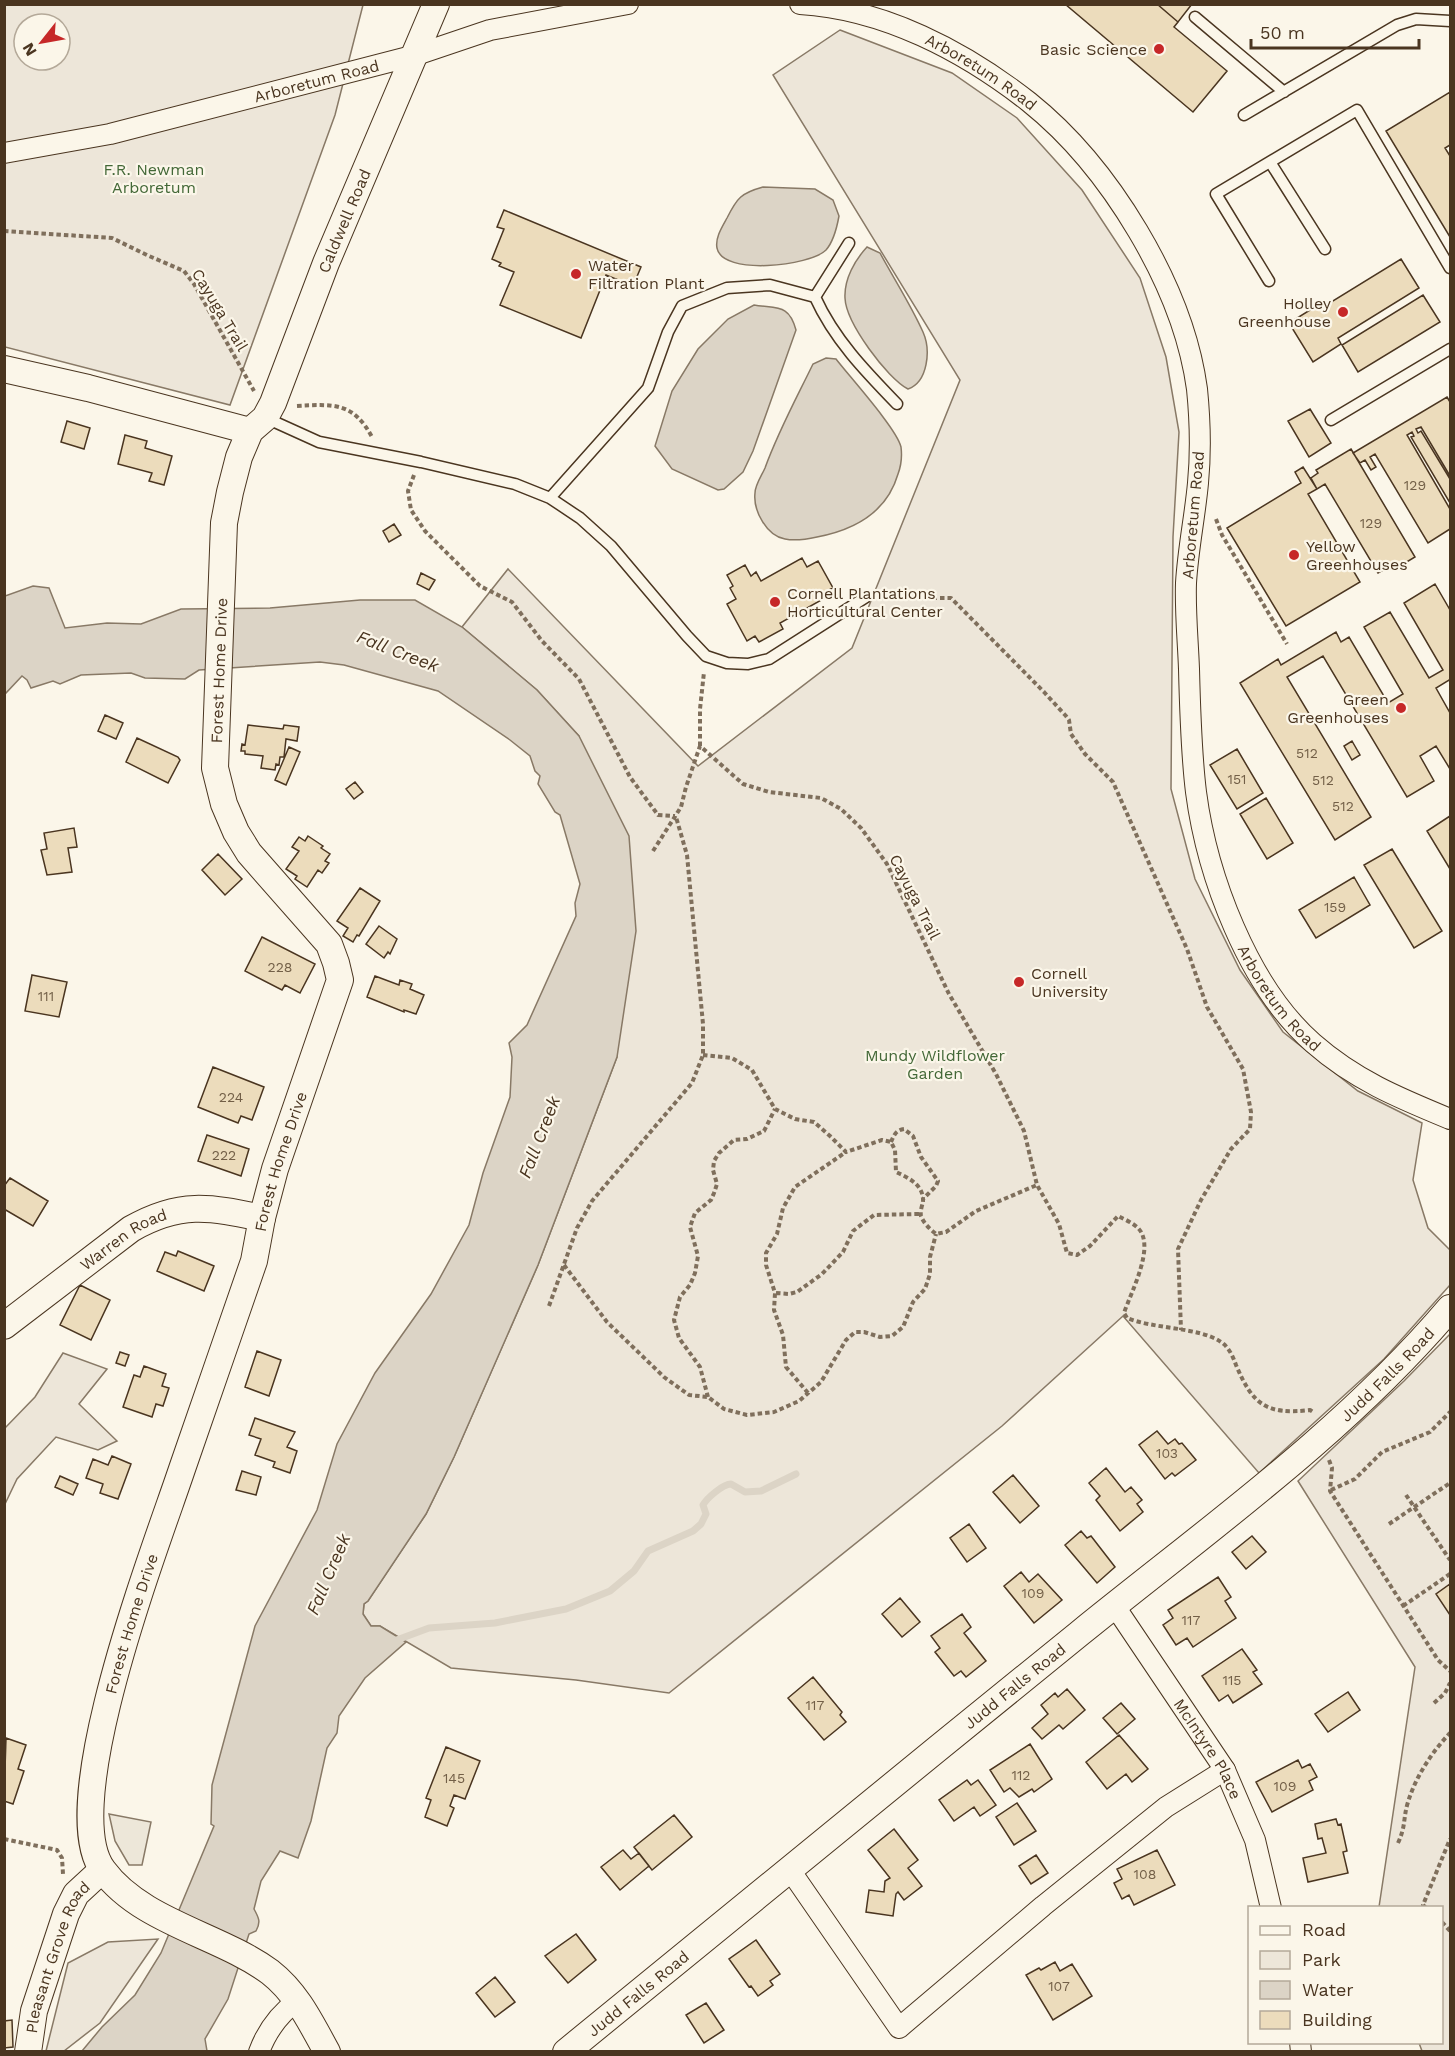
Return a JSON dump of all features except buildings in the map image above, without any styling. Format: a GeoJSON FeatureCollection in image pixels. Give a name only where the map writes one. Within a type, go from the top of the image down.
{"type":"FeatureCollection","features":[{"type":"Feature","properties":{"kind":"street","name":"Caldwell Road"},"geometry":{"type":"LineString","coordinates":[[258,415],[273,403],[326,263],[436,4]]}},
{"type":"Feature","properties":{"kind":"street","name":"Arboretum Road"},"geometry":{"type":"LineString","coordinates":[[4,153],[110,134],[416,55],[490,30],[628,4]]}},
{"type":"Feature","properties":{"kind":"street","name":"Arboretum Road"},"geometry":{"type":"LineString","coordinates":[[800,4],[870,16],[916,33],[1001,80],[1047,117],[1084,156],[1116,198],[1150,252],[1175,309],[1188,348],[1196,387],[1200,427],[1199,479],[1188,548],[1186,588],[1191,729],[1196,792],[1204,834],[1222,897],[1270,995],[1311,1041],[1360,1078],[1387,1093],[1450,1119]]}},
{"type":"Feature","properties":{"kind":"street"},"geometry":{"type":"LineString","coordinates":[[4,369],[88,388],[258,415]]}},
{"type":"Feature","properties":{"kind":"street","name":"Forest Home Drive"},"geometry":{"type":"LineString","coordinates":[[258,415],[239,457],[224,523],[215,768],[224,804],[236,832],[249,853],[328,944],[340,980],[275,1169],[254,1261],[129,1624],[106,1703],[95,1763],[91,1805],[93,1851],[102,1870],[132,1898],[254,1962],[272,1974],[298,2000],[327,2052]]}},
{"type":"Feature","properties":{"kind":"street","name":"Warren Road"},"geometry":{"type":"LineString","coordinates":[[4,1326],[131,1229],[148,1219],[172,1211],[198,1207],[262,1218]]}},
{"type":"Feature","properties":{"kind":"street","name":"Judd Falls Road"},"geometry":{"type":"LineString","coordinates":[[566,2052],[1328,1432],[1372,1392],[1450,1308]]}},
{"type":"Feature","properties":{"kind":"street","name":"McIntyre Place"},"geometry":{"type":"LineString","coordinates":[[1114,1605],[1225,1770],[1255,1840],[1271,1906]]}},
{"type":"Feature","properties":{"kind":"street"},"geometry":{"type":"LineString","coordinates":[[790,1870],[899,2028],[1043,1906],[1157,1814],[1225,1770]]}},
{"type":"Feature","properties":{"kind":"street","name":"Pleasant Grove Road"},"geometry":{"type":"LineString","coordinates":[[27,2052],[34,2011],[66,1914],[76,1894],[102,1870]]}},
{"type":"Feature","properties":{"kind":"street"},"geometry":{"type":"LineString","coordinates":[[259,2052],[273,2024],[283,2011],[298,2000]]}},
{"type":"Feature","properties":{"kind":"lane"},"geometry":{"type":"LineString","coordinates":[[1195,17],[1284,92]]}},
{"type":"Feature","properties":{"kind":"lane"},"geometry":{"type":"LineString","coordinates":[[1244,116],[1397,24],[1416,20],[1450,21]]}},
{"type":"Feature","properties":{"kind":"lane"},"geometry":{"type":"LineString","coordinates":[[1269,282],[1216,194],[1357,110],[1450,268]]}},
{"type":"Feature","properties":{"kind":"lane"},"geometry":{"type":"LineString","coordinates":[[1270,162],[1325,249]]}},
{"type":"Feature","properties":{"kind":"lane"},"geometry":{"type":"LineString","coordinates":[[815,297],[849,243]]}},
{"type":"Feature","properties":{"kind":"lane"},"geometry":{"type":"LineString","coordinates":[[550,498],[648,388],[668,332],[682,306],[727,288],[770,285],[815,297],[824,316],[854,359],[897,404]]}},
{"type":"Feature","properties":{"kind":"lane"},"geometry":{"type":"LineString","coordinates":[[1331,420],[1450,349]]}},
{"type":"Feature","properties":{"kind":"lane"},"geometry":{"type":"LineString","coordinates":[[258,415],[277,421],[319,442],[515,484],[550,498],[580,518],[611,546],[706,656],[727,663],[748,664],[769,659],[866,597]]}},
{"type":"Feature","properties":{"kind":"path","name":"Cayuga Trail"},"geometry":{"type":"LineString","coordinates":[[4,231],[112,237],[149,256],[184,270],[195,284],[258,415]]}},
{"type":"Feature","properties":{"kind":"path"},"geometry":{"type":"LineString","coordinates":[[289,407],[321,405],[350,410],[363,422],[381,454],[414,475],[408,491],[411,510],[425,531],[480,586],[512,602],[542,641],[579,679],[630,777],[658,815],[676,816]]}},
{"type":"Feature","properties":{"kind":"path"},"geometry":{"type":"LineString","coordinates":[[1215,516],[1222,535],[1287,644]]}},
{"type":"Feature","properties":{"kind":"path"},"geometry":{"type":"LineString","coordinates":[[866,597],[951,598],[1069,720],[1071,734],[1090,759],[1113,782],[1187,949],[1207,1007],[1243,1069],[1251,1112],[1250,1129],[1231,1149],[1201,1200],[1178,1249],[1181,1330]]}},
{"type":"Feature","properties":{"kind":"path"},"geometry":{"type":"LineString","coordinates":[[653,851],[681,807],[700,746],[700,709],[706,656]]}},
{"type":"Feature","properties":{"kind":"path","name":"Cayuga Trail"},"geometry":{"type":"LineString","coordinates":[[700,746],[743,784],[769,792],[821,798],[841,809],[861,828],[887,864],[949,994],[996,1074],[1024,1131],[1037,1185],[1059,1224],[1067,1253],[1077,1256],[1090,1246],[1118,1216],[1138,1227],[1144,1237],[1145,1254],[1124,1313],[1131,1320],[1181,1330],[1221,1342],[1233,1357],[1244,1383],[1257,1402],[1280,1410],[1310,1410],[1318,1421]]}},
{"type":"Feature","properties":{"kind":"path"},"geometry":{"type":"LineString","coordinates":[[549,1306],[577,1228],[592,1201],[692,1083],[703,1055],[703,1024],[687,855],[676,816]]}},
{"type":"Feature","properties":{"kind":"path"},"geometry":{"type":"LineString","coordinates":[[703,1055],[732,1058],[752,1070],[775,1109],[795,1119],[814,1122],[846,1152]]}},
{"type":"Feature","properties":{"kind":"path"},"geometry":{"type":"LineString","coordinates":[[708,1397],[700,1367],[679,1338],[674,1320],[680,1297],[690,1285],[695,1273],[698,1256],[690,1227],[695,1213],[711,1200],[714,1193],[717,1184],[712,1170],[719,1153],[734,1140],[747,1139],[764,1131],[775,1109]]}},
{"type":"Feature","properties":{"kind":"path"},"geometry":{"type":"LineString","coordinates":[[923,1199],[938,1181],[921,1157],[913,1136],[904,1129],[899,1130],[894,1134],[891,1142],[895,1150],[896,1172],[910,1178],[921,1189],[923,1199],[920,1214],[928,1227],[936,1234]]}},
{"type":"Feature","properties":{"kind":"path"},"geometry":{"type":"LineString","coordinates":[[808,1393],[786,1367],[783,1335],[774,1310],[775,1293],[766,1265],[766,1252],[777,1234],[783,1208],[795,1187],[846,1152],[882,1140],[891,1142]]}},
{"type":"Feature","properties":{"kind":"path"},"geometry":{"type":"LineString","coordinates":[[936,1234],[946,1232],[976,1210],[1037,1185]]}},
{"type":"Feature","properties":{"kind":"path"},"geometry":{"type":"LineString","coordinates":[[775,1293],[797,1292],[822,1274],[843,1252],[853,1231],[874,1215],[920,1214]]}},
{"type":"Feature","properties":{"kind":"path"},"geometry":{"type":"LineString","coordinates":[[564,1266],[607,1322],[664,1377],[689,1395],[708,1397],[724,1409],[747,1415],[774,1412],[799,1401],[820,1382],[846,1340],[855,1332],[880,1337],[892,1336],[903,1327],[914,1302],[925,1289],[930,1274],[930,1257],[936,1234]]}},
{"type":"Feature","properties":{"kind":"path"},"geometry":{"type":"LineString","coordinates":[[1330,1491],[1355,1479],[1382,1452],[1430,1432],[1450,1412]]}},
{"type":"Feature","properties":{"kind":"path"},"geometry":{"type":"LineString","coordinates":[[1330,1457],[1329,1462],[1332,1468],[1330,1491],[1402,1606],[1438,1660],[1450,1671]]}},
{"type":"Feature","properties":{"kind":"path"},"geometry":{"type":"LineString","coordinates":[[1389,1524],[1450,1483]]}},
{"type":"Feature","properties":{"kind":"path"},"geometry":{"type":"LineString","coordinates":[[1406,1495],[1450,1560]]}},
{"type":"Feature","properties":{"kind":"path"},"geometry":{"type":"LineString","coordinates":[[1402,1606],[1450,1574]]}},
{"type":"Feature","properties":{"kind":"path"},"geometry":{"type":"LineString","coordinates":[[1434,1702],[1445,1693],[1450,1683]]}},
{"type":"Feature","properties":{"kind":"path"},"geometry":{"type":"LineString","coordinates":[[1398,1844],[1405,1830],[1407,1804],[1417,1778],[1450,1733]]}},
{"type":"Feature","properties":{"kind":"path"},"geometry":{"type":"LineString","coordinates":[[4,1839],[57,1850],[62,1858],[63,1874],[76,1894]]}},
{"type":"Feature","properties":{"kind":"path"},"geometry":{"type":"LineString","coordinates":[[1424,1906],[1450,1839]]}},
{"type":"Feature","properties":{"kind":"green space","name":"F.R. Newman Arboretum"},"geometry":{"type":"Polygon","coordinates":[[[4,5],[363,5],[335,115],[230,405],[5,347],[4,5]]]}},
{"type":"Feature","properties":{"kind":"green space","name":"Mundy Wildflower Garden"},"geometry":{"type":"Polygon","coordinates":[[[840,30],[952,73],[1017,118],[1082,190],[1140,278],[1166,357],[1179,432],[1173,537],[1171,789],[1195,879],[1240,970],[1283,1032],[1358,1091],[1422,1123],[1413,1180],[1428,1228],[1450,1250],[1450,1285],[1384,1359],[1259,1473],[1123,1316],[1002,1426],[669,1693],[576,1680],[451,1668],[380,1626],[371,1626],[363,1614],[364,1604],[426,1514],[454,1457],[538,1265],[617,1057],[579,736],[537,690],[462,627],[508,569],[698,766],[852,648],[960,380],[773,75],[840,30]]]}},
{"type":"Feature","properties":{"kind":"green space"},"geometry":{"type":"Polygon","coordinates":[[[1450,1334],[1450,2051],[1422,2051],[1419,2044],[1443,2044],[1443,1906],[1379,1906],[1415,1667],[1298,1481],[1404,1381],[1450,1334]]]}},
{"type":"Feature","properties":{"kind":"green space"},"geometry":{"type":"Polygon","coordinates":[[[63,1353],[107,1369],[79,1404],[117,1441],[98,1450],[56,1437],[17,1479],[5,1504],[5,1428],[35,1397],[63,1353]]]}},
{"type":"Feature","properties":{"kind":"green space"},"geometry":{"type":"Polygon","coordinates":[[[158,1939],[100,2023],[64,2051],[46,2051],[68,1963],[108,1942],[158,1939]]]}},
{"type":"Feature","properties":{"kind":"shaded area"},"geometry":{"type":"Polygon","coordinates":[[[109,1814],[151,1822],[142,1865],[129,1865],[115,1841],[109,1814]]]}},
{"type":"Feature","properties":{"kind":"water"},"geometry":{"type":"Polygon","coordinates":[[[763,187],[815,189],[833,200],[839,216],[833,238],[826,250],[817,256],[786,264],[749,265],[722,257],[717,248],[717,240],[734,206],[740,197],[763,187]]]}},
{"type":"Feature","properties":{"kind":"water"},"geometry":{"type":"Polygon","coordinates":[[[867,247],[880,253],[923,332],[927,348],[924,373],[915,385],[908,389],[889,374],[869,349],[847,309],[845,291],[848,277],[867,247]]]}},
{"type":"Feature","properties":{"kind":"water"},"geometry":{"type":"Polygon","coordinates":[[[754,305],[781,309],[790,316],[796,330],[753,451],[743,472],[724,489],[718,490],[672,469],[655,446],[672,391],[698,349],[728,319],[754,305]]]}},
{"type":"Feature","properties":{"kind":"water"},"geometry":{"type":"Polygon","coordinates":[[[826,358],[836,359],[891,428],[901,447],[900,468],[886,499],[877,509],[856,524],[831,534],[806,539],[785,539],[772,533],[762,522],[756,507],[755,490],[781,429],[813,364],[826,358]]]}},
{"type":"Feature","properties":{"kind":"water","name":"Fall Creek"},"geometry":{"type":"Polygon","coordinates":[[[33,586],[49,588],[65,628],[107,623],[141,624],[181,609],[270,608],[360,600],[415,600],[462,627],[537,690],[579,736],[629,836],[636,931],[617,1057],[538,1265],[454,1457],[426,1514],[364,1604],[363,1614],[371,1626],[380,1626],[406,1642],[365,1678],[339,1716],[337,1733],[327,1748],[311,1821],[298,1858],[280,1851],[261,1881],[254,1909],[259,1922],[256,1931],[249,1934],[228,1999],[205,2039],[207,2051],[82,2051],[102,2027],[135,1995],[161,1953],[214,1826],[211,1824],[212,1785],[255,1626],[317,1510],[337,1444],[375,1373],[431,1294],[469,1225],[483,1173],[510,1097],[512,1057],[509,1043],[527,1025],[576,916],[575,903],[580,884],[560,815],[555,812],[538,784],[540,776],[535,771],[530,756],[438,691],[344,665],[320,662],[199,670],[185,679],[145,678],[131,673],[81,675],[60,684],[53,681],[31,688],[22,676],[5,694],[5,596],[33,586]]]}},
{"type":"Feature","properties":{"kind":"waterway"},"geometry":{"type":"LineString","coordinates":[[394,1641],[429,1628],[495,1623],[566,1609],[610,1591],[634,1571],[648,1551],[693,1531],[701,1524],[706,1514],[703,1505],[720,1489],[731,1484],[745,1492],[761,1491],[796,1474]]}},
{"type":"Feature","properties":{"kind":"place","name":"Basic Science"},"geometry":{"type":"Point","coordinates":[1159,49]}},
{"type":"Feature","properties":{"kind":"place","name":"Water Filtration Plant"},"geometry":{"type":"Point","coordinates":[576,274]}},
{"type":"Feature","properties":{"kind":"place","name":"Holley Greenhouse"},"geometry":{"type":"Point","coordinates":[1343,312]}},
{"type":"Feature","properties":{"kind":"place","name":"Yellow Greenhouses"},"geometry":{"type":"Point","coordinates":[1294,555]}},
{"type":"Feature","properties":{"kind":"place","name":"Cornell Plantations Horticultural Center"},"geometry":{"type":"Point","coordinates":[775,602]}},
{"type":"Feature","properties":{"kind":"place","name":"Green Greenhouses"},"geometry":{"type":"Point","coordinates":[1401,708]}},
{"type":"Feature","properties":{"kind":"place","name":"Cornell University"},"geometry":{"type":"Point","coordinates":[1019,982]}}]}
